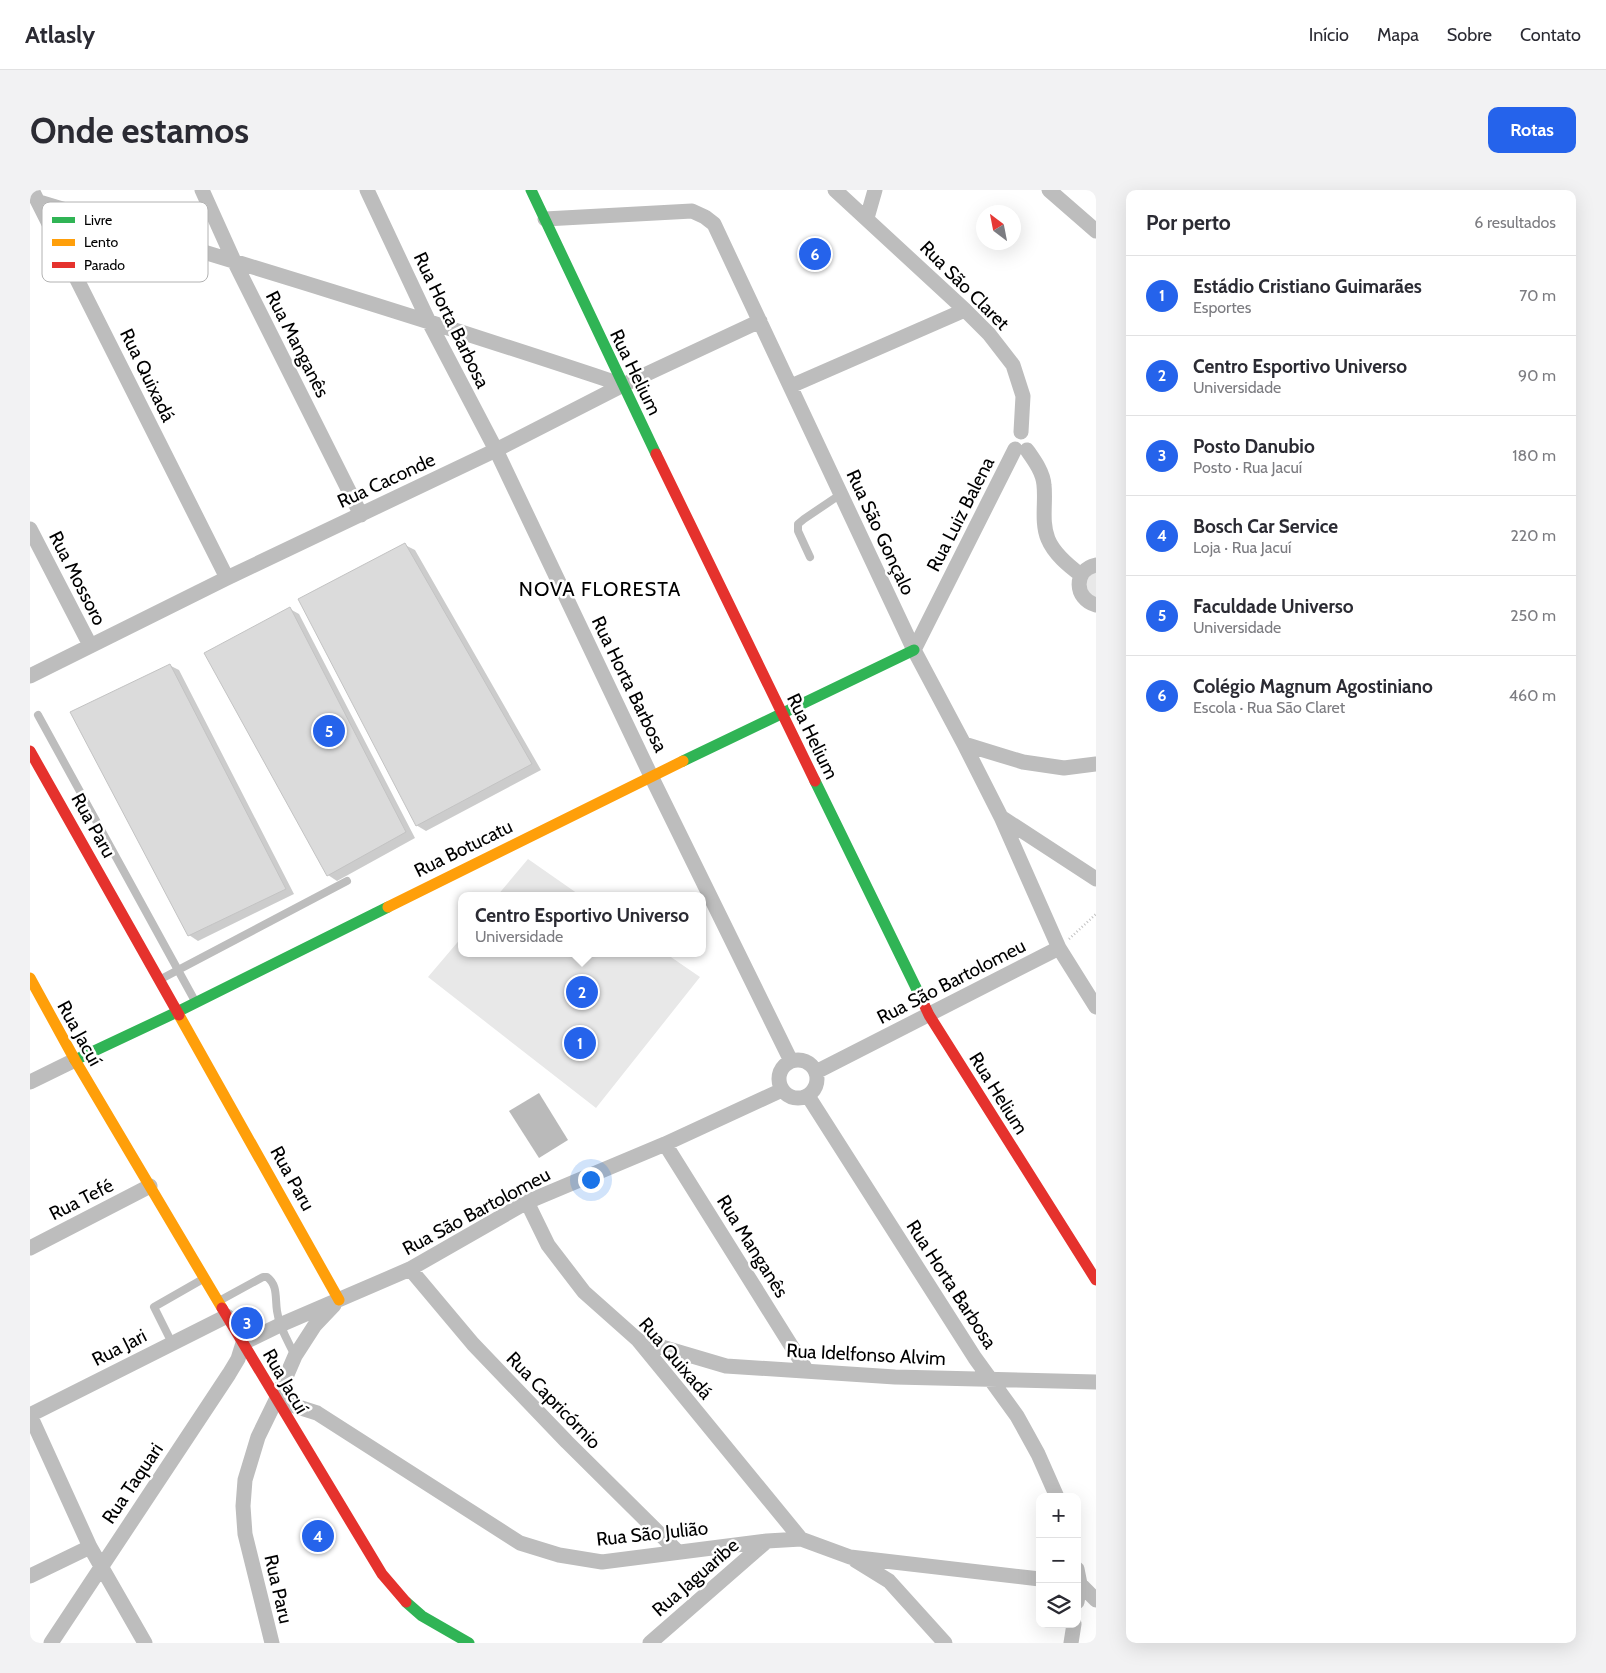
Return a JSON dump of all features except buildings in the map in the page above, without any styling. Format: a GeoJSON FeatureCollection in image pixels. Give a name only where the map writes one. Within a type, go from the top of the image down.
{"type":"FeatureCollection","features":[{"type":"Feature","properties":{"kind":"street","name":"Rua Manganês"},"geometry":{"type":"LineString","coordinates":[[202,190],[207,202]]}},
{"type":"Feature","properties":{"kind":"street","name":"Rua Horta Barbosa"},"geometry":{"type":"LineString","coordinates":[[367,190],[429,322],[496,450],[651,776],[791,1061]]}},
{"type":"Feature","properties":{"kind":"street","name":"Rua Helium"},"geometry":{"type":"LineString","coordinates":[[531,190],[623,385],[929,1015],[1096,1280]]}},
{"type":"Feature","properties":{"kind":"street","name":"Rua São Claret"},"geometry":{"type":"LineString","coordinates":[[835,190],[989,334],[1013,365],[1023,396],[1021,432],[1029,435],[1032,440],[1031,446],[1021,450]]}},
{"type":"Feature","properties":{"kind":"street"},"geometry":{"type":"LineString","coordinates":[[867,218],[876,190]]}},
{"type":"Feature","properties":{"kind":"street"},"geometry":{"type":"LineString","coordinates":[[1049,190],[1096,231]]}},
{"type":"Feature","properties":{"kind":"street"},"geometry":{"type":"LineString","coordinates":[[36,196],[55,202]]}},
{"type":"Feature","properties":{"kind":"street","name":"Rua Quixadá"},"geometry":{"type":"LineString","coordinates":[[36,196],[42,208]]}},
{"type":"Feature","properties":{"kind":"street","name":"Rua Manganês"},"geometry":{"type":"LineString","coordinates":[[208,203],[234,260],[361,515]]}},
{"type":"Feature","properties":{"kind":"street","name":"Rua São Gonçalo"},"geometry":{"type":"LineString","coordinates":[[544,219],[692,211],[714,224],[914,650],[964,744],[1059,948],[1096,1007]]}},
{"type":"Feature","properties":{"kind":"street"},"geometry":{"type":"LineString","coordinates":[[208,252],[623,385]]}},
{"type":"Feature","properties":{"kind":"street","name":"Rua Quixadá"},"geometry":{"type":"LineString","coordinates":[[79,282],[226,578]]}},
{"type":"Feature","properties":{"kind":"street"},"geometry":{"type":"LineString","coordinates":[[791,386],[964,310]]}},
{"type":"Feature","properties":{"kind":"street","name":"Rua Caconde"},"geometry":{"type":"LineString","coordinates":[[30,676],[226,578],[361,515],[496,450],[623,385],[760,321]]}},
{"type":"Feature","properties":{"kind":"street"},"geometry":{"type":"LineString","coordinates":[[1021,450],[1039,470],[1044,483],[1045,527],[1048,540],[1068,566],[1081,575]]}},
{"type":"Feature","properties":{"kind":"street","name":"Rua Luiz Balena"},"geometry":{"type":"LineString","coordinates":[[914,650],[1021,450]]}},
{"type":"Feature","properties":{"kind":"street","name":"Rua Mossoro"},"geometry":{"type":"LineString","coordinates":[[30,529],[90,645]]}},
{"type":"Feature","properties":{"kind":"street"},"geometry":{"type":"LineString","coordinates":[[1096,565],[1088,568],[1081,575],[1079,587],[1080,593],[1088,602],[1096,604]]}},
{"type":"Feature","properties":{"kind":"street","name":"Rua Botucatu"},"geometry":{"type":"LineString","coordinates":[[30,1082],[196,1003],[651,776],[914,650]]}},
{"type":"Feature","properties":{"kind":"street"},"geometry":{"type":"LineString","coordinates":[[964,744],[1023,762],[1056,767],[1064,768],[1096,764]]}},
{"type":"Feature","properties":{"kind":"street","name":"Rua Paru"},"geometry":{"type":"LineString","coordinates":[[30,751],[339,1300],[316,1326],[295,1356],[262,1428],[249,1461],[245,1480],[243,1506],[245,1534],[272,1643]]}},
{"type":"Feature","properties":{"kind":"street"},"geometry":{"type":"LineString","coordinates":[[1000,818],[1096,879]]}},
{"type":"Feature","properties":{"kind":"street","name":"Rua São Bartolomeu"},"geometry":{"type":"LineString","coordinates":[[816,1072],[1059,948]]}},
{"type":"Feature","properties":{"kind":"street","name":"Rua Jacuí"},"geometry":{"type":"LineString","coordinates":[[30,978],[75,1060],[276,1400],[382,1574],[401,1597],[422,1616],[469,1643]]}},
{"type":"Feature","properties":{"kind":"street"},"geometry":{"type":"LineString","coordinates":[[803,1060],[813,1067],[816,1072],[818,1077],[816,1087],[808,1096],[798,1099],[782,1090],[779,1077],[781,1070],[791,1061],[803,1060]]}},
{"type":"Feature","properties":{"kind":"street","name":"Rua São Bartolomeu"},"geometry":{"type":"LineString","coordinates":[[243,1342],[410,1269],[527,1202],[665,1144],[782,1090]]}},
{"type":"Feature","properties":{"kind":"street","name":"Rua Horta Barbosa"},"geometry":{"type":"LineString","coordinates":[[808,1096],[975,1358],[1017,1416],[1038,1454],[1055,1493]]}},
{"type":"Feature","properties":{"kind":"street","name":"Rua Manganês"},"geometry":{"type":"LineString","coordinates":[[665,1144],[807,1371]]}},
{"type":"Feature","properties":{"kind":"street","name":"Rua Tefé"},"geometry":{"type":"LineString","coordinates":[[30,1248],[150,1186]]}},
{"type":"Feature","properties":{"kind":"street","name":"Rua Quixadá"},"geometry":{"type":"LineString","coordinates":[[527,1202],[548,1245],[584,1292],[638,1340],[801,1539]]}},
{"type":"Feature","properties":{"kind":"street","name":"Rua Capricórnio"},"geometry":{"type":"LineString","coordinates":[[410,1269],[486,1358],[567,1442],[677,1551]]}},
{"type":"Feature","properties":{"kind":"street","name":"Rua Jari"},"geometry":{"type":"LineString","coordinates":[[30,1415],[227,1316]]}},
{"type":"Feature","properties":{"kind":"street","name":"Rua Idelfonso Alvim"},"geometry":{"type":"LineString","coordinates":[[638,1340],[726,1366],[895,1377],[1096,1382]]}},
{"type":"Feature","properties":{"kind":"street","name":"Rua Taquari"},"geometry":{"type":"LineString","coordinates":[[51,1643],[229,1374],[238,1358],[243,1342]]}},
{"type":"Feature","properties":{"kind":"street","name":"Rua São Julião"},"geometry":{"type":"LineString","coordinates":[[276,1400],[317,1413],[520,1543],[559,1555],[602,1562],[677,1551],[801,1539],[850,1557],[1036,1579]]}},
{"type":"Feature","properties":{"kind":"street"},"geometry":{"type":"LineString","coordinates":[[30,1415],[100,1567],[145,1643]]}},
{"type":"Feature","properties":{"kind":"street","name":"Rua Jaguaribe"},"geometry":{"type":"LineString","coordinates":[[650,1643],[767,1541]]}},
{"type":"Feature","properties":{"kind":"street"},"geometry":{"type":"LineString","coordinates":[[30,1576],[90,1547]]}},
{"type":"Feature","properties":{"kind":"street"},"geometry":{"type":"LineString","coordinates":[[850,1557],[889,1581],[945,1643]]}},
{"type":"Feature","properties":{"kind":"street"},"geometry":{"type":"LineString","coordinates":[[1081,1584],[1096,1582]]}},
{"type":"Feature","properties":{"kind":"street"},"geometry":{"type":"LineString","coordinates":[[1081,1586],[1096,1600]]}},
{"type":"Feature","properties":{"kind":"street"},"geometry":{"type":"LineString","coordinates":[[1071,1643],[1073,1628]]}},
{"type":"Feature","properties":{"kind":"lane"},"geometry":{"type":"LineString","coordinates":[[810,556],[798,531],[798,524],[841,494]]}},
{"type":"Feature","properties":{"kind":"lane"},"geometry":{"type":"LineString","coordinates":[[38,715],[196,1003]]}},
{"type":"Feature","properties":{"kind":"lane"},"geometry":{"type":"LineString","coordinates":[[159,980],[347,881]]}},
{"type":"Feature","properties":{"kind":"lane"},"geometry":{"type":"LineString","coordinates":[[218,1302],[267,1276],[271,1279],[275,1288],[280,1325],[295,1356]]}},
{"type":"Feature","properties":{"kind":"lane"},"geometry":{"type":"LineString","coordinates":[[172,1343],[154,1307],[205,1278]]}},
{"type":"Feature","properties":{"kind":"path"},"geometry":{"type":"LineString","coordinates":[[1059,948],[1096,914]]}},
{"type":"Feature","properties":{"kind":"shaded area"},"geometry":{"type":"Polygon","coordinates":[[[1096,570],[1096,600],[1092,599],[1084,582],[1096,570]]]}},
{"type":"Feature","properties":{"kind":"shaded area"},"geometry":{"type":"Polygon","coordinates":[[[528,859],[575,892],[500,892],[528,859]]]}},
{"type":"Feature","properties":{"kind":"shaded area"},"geometry":{"type":"Polygon","coordinates":[[[458,942],[458,957],[671,957],[700,977],[596,1108],[428,977],[458,942]]]}},
{"type":"Feature","properties":{"kind":"shaded area"},"geometry":{"type":"Polygon","coordinates":[[[539,1093],[568,1140],[539,1158],[509,1111],[539,1093]]]}},
{"type":"Feature","properties":{"kind":"traffic: fast"},"geometry":{"type":"LineString","coordinates":[[531,190],[656,454]]}},
{"type":"Feature","properties":{"kind":"traffic: fast"},"geometry":{"type":"LineString","coordinates":[[683,761],[914,650]]}},
{"type":"Feature","properties":{"kind":"traffic: fast"},"geometry":{"type":"LineString","coordinates":[[815,781],[922,1000]]}},
{"type":"Feature","properties":{"kind":"traffic: fast"},"geometry":{"type":"LineString","coordinates":[[75,1060],[177,1012],[388,907]]}},
{"type":"Feature","properties":{"kind":"traffic: fast"},"geometry":{"type":"LineString","coordinates":[[406,1602],[422,1616],[469,1643]]}},
{"type":"Feature","properties":{"kind":"traffic: slow"},"geometry":{"type":"LineString","coordinates":[[388,907],[683,761]]}},
{"type":"Feature","properties":{"kind":"traffic: slow"},"geometry":{"type":"LineString","coordinates":[[30,978],[75,1060],[222,1308]]}},
{"type":"Feature","properties":{"kind":"traffic: slow"},"geometry":{"type":"LineString","coordinates":[[179,1015],[339,1300]]}},
{"type":"Feature","properties":{"kind":"traffic: jam"},"geometry":{"type":"LineString","coordinates":[[656,454],[815,781]]}},
{"type":"Feature","properties":{"kind":"traffic: jam"},"geometry":{"type":"LineString","coordinates":[[30,751],[179,1015]]}},
{"type":"Feature","properties":{"kind":"traffic: jam"},"geometry":{"type":"LineString","coordinates":[[922,1000],[929,1015],[1096,1280]]}},
{"type":"Feature","properties":{"kind":"traffic: jam"},"geometry":{"type":"LineString","coordinates":[[222,1308],[382,1574],[406,1602]]}},
{"type":"Feature","properties":{"kind":"place","name":"Colégio Magnum Agostiniano"},"geometry":{"type":"Point","coordinates":[815,254]}},
{"type":"Feature","properties":{"kind":"place","name":"Faculdade Universo"},"geometry":{"type":"Point","coordinates":[329,731]}},
{"type":"Feature","properties":{"kind":"place","name":"Centro Esportivo Universo"},"geometry":{"type":"Point","coordinates":[582,992]}},
{"type":"Feature","properties":{"kind":"place","name":"Estádio Cristiano Guimarães"},"geometry":{"type":"Point","coordinates":[580,1043]}},
{"type":"Feature","properties":{"kind":"place","name":"Posto Danubio"},"geometry":{"type":"Point","coordinates":[247,1323]}},
{"type":"Feature","properties":{"kind":"place","name":"Bosch Car Service"},"geometry":{"type":"Point","coordinates":[318,1536]}},
{"type":"Feature","properties":{"kind":"district","name":"NOVA FLORESTA"},"geometry":{"type":"Point","coordinates":[600,589]}}]}
